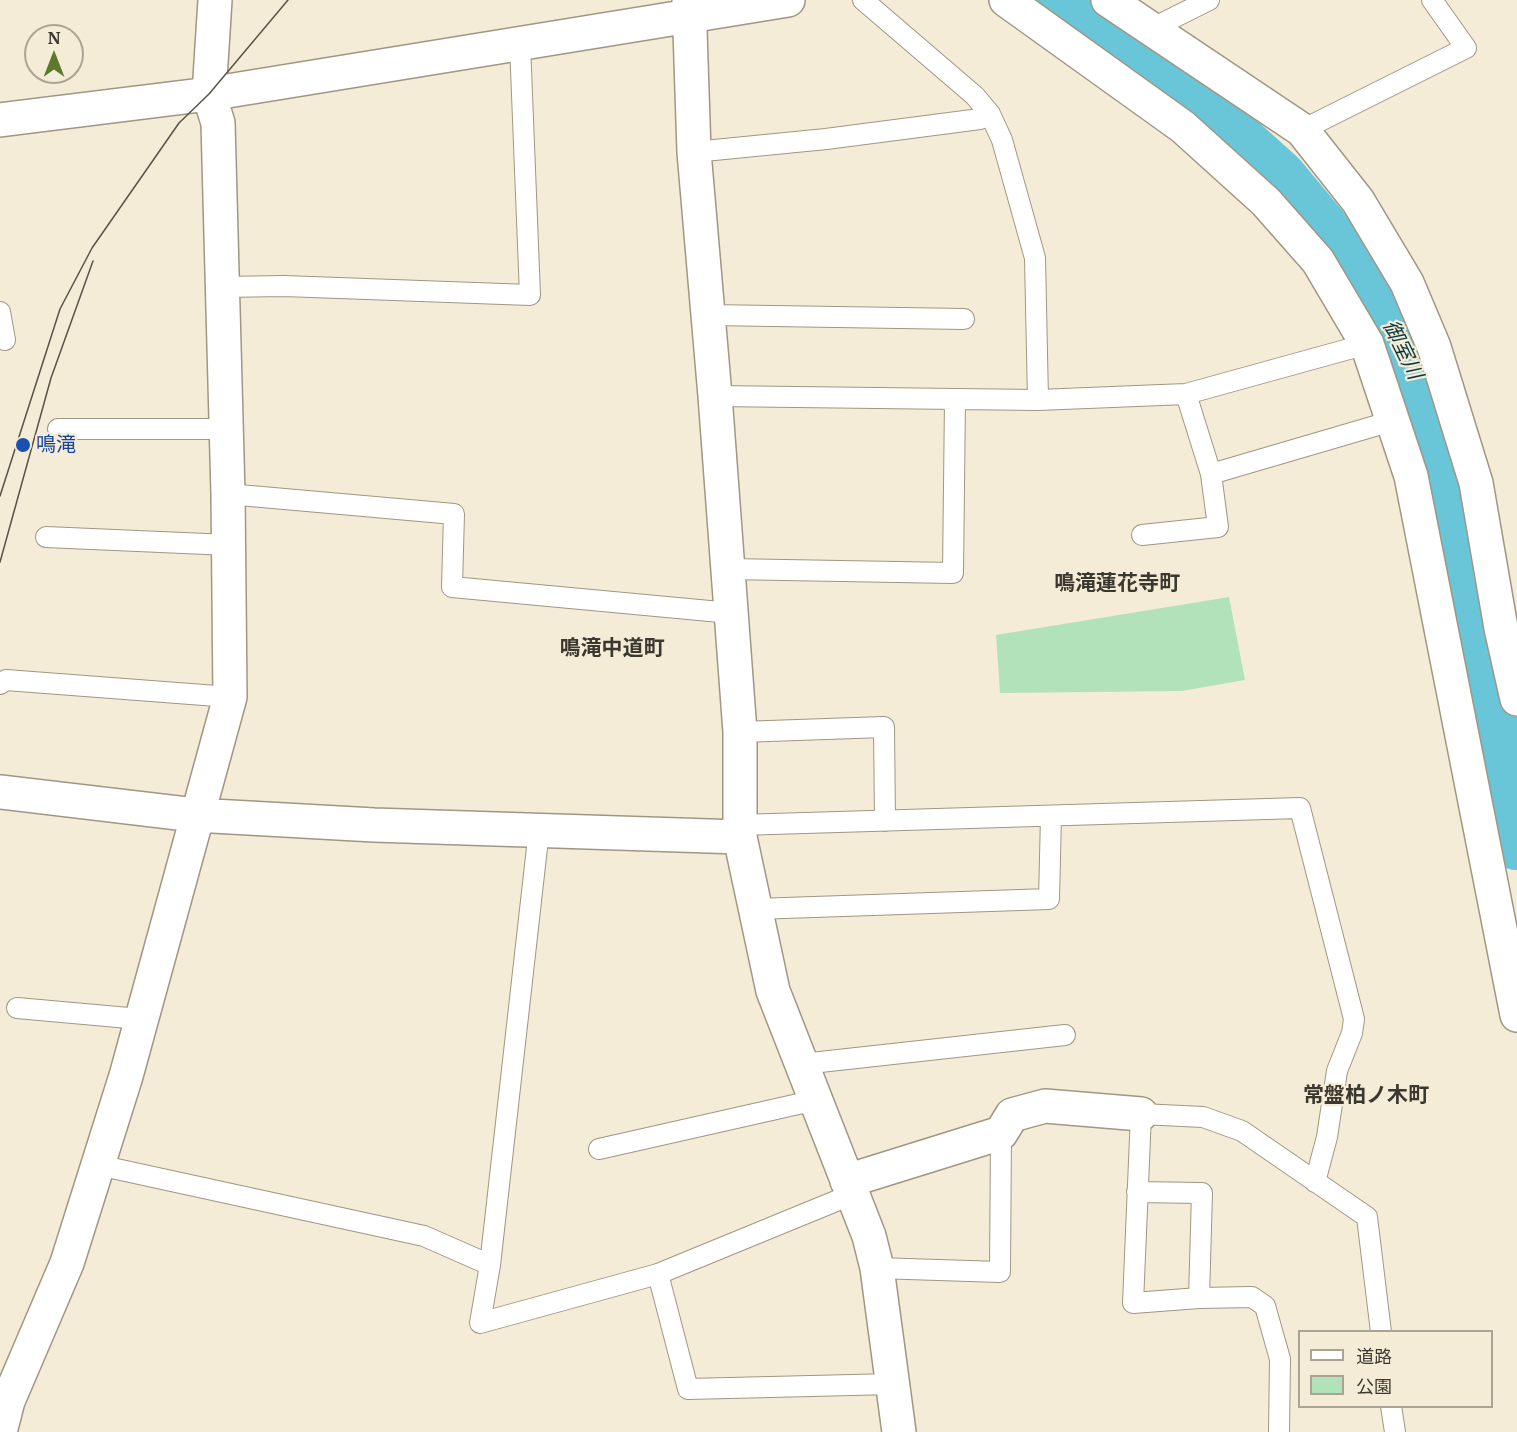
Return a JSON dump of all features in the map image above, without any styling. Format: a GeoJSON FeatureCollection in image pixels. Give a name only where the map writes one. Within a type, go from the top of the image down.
{"type":"FeatureCollection","features":[{"type":"Feature","properties":{"kind":"street"},"geometry":{"type":"LineString","coordinates":[[0,1432],[8,1401],[67,1263],[126,1076],[195,815],[230,697],[227,429],[218,123],[210,94],[215,0]]}},
{"type":"Feature","properties":{"kind":"street"},"geometry":{"type":"LineString","coordinates":[[0,120],[210,94],[520,44],[690,8],[788,0]]}},
{"type":"Feature","properties":{"kind":"street"},"geometry":{"type":"LineString","coordinates":[[1006,0],[1183,127],[1266,202],[1318,261],[1366,344],[1411,476],[1517,1015]]}},
{"type":"Feature","properties":{"kind":"street"},"geometry":{"type":"LineString","coordinates":[[1108,0],[1302,130],[1358,201],[1407,283],[1434,347],[1476,483],[1501,628],[1517,699]]}},
{"type":"Feature","properties":{"kind":"street"},"geometry":{"type":"LineString","coordinates":[[690,8],[693,152],[709,315],[740,732],[740,831],[773,991],[869,1236],[878,1268],[899,1432]]}},
{"type":"Feature","properties":{"kind":"street"},"geometry":{"type":"LineString","coordinates":[[0,792],[195,815],[539,830],[740,831]]}},
{"type":"Feature","properties":{"kind":"street"},"geometry":{"type":"LineString","coordinates":[[850,1187],[1001,1133],[1012,1115],[1046,1106],[1141,1114]]}},
{"type":"Feature","properties":{"kind":"lane"},"geometry":{"type":"LineString","coordinates":[[863,0],[975,96],[990,114],[1002,140],[1035,258],[1038,400]]}},
{"type":"Feature","properties":{"kind":"lane"},"geometry":{"type":"LineString","coordinates":[[1151,29],[1209,0]]}},
{"type":"Feature","properties":{"kind":"lane"},"geometry":{"type":"LineString","coordinates":[[1302,130],[1466,48],[1432,0]]}},
{"type":"Feature","properties":{"kind":"lane"},"geometry":{"type":"LineString","coordinates":[[223,287],[284,286],[530,295],[520,44]]}},
{"type":"Feature","properties":{"kind":"lane"},"geometry":{"type":"LineString","coordinates":[[693,152],[850,136],[980,119],[990,114]]}},
{"type":"Feature","properties":{"kind":"lane"},"geometry":{"type":"LineString","coordinates":[[0,312],[6,340]]}},
{"type":"Feature","properties":{"kind":"lane"},"geometry":{"type":"LineString","coordinates":[[709,315],[964,319]]}},
{"type":"Feature","properties":{"kind":"lane"},"geometry":{"type":"LineString","coordinates":[[715,396],[1038,400],[1186,394],[1366,344]]}},
{"type":"Feature","properties":{"kind":"lane"},"geometry":{"type":"LineString","coordinates":[[1142,535],[1218,527],[1211,474],[1186,394]]}},
{"type":"Feature","properties":{"kind":"lane"},"geometry":{"type":"LineString","coordinates":[[728,569],[953,573],[955,399]]}},
{"type":"Feature","properties":{"kind":"lane"},"geometry":{"type":"LineString","coordinates":[[1211,474],[1392,420]]}},
{"type":"Feature","properties":{"kind":"lane"},"geometry":{"type":"LineString","coordinates":[[58,429],[227,429]]}},
{"type":"Feature","properties":{"kind":"lane"},"geometry":{"type":"LineString","coordinates":[[228,494],[454,514],[452,586],[731,613]]}},
{"type":"Feature","properties":{"kind":"lane"},"geometry":{"type":"LineString","coordinates":[[46,537],[229,545]]}},
{"type":"Feature","properties":{"kind":"lane"},"geometry":{"type":"LineString","coordinates":[[0,684],[6,680],[230,697]]}},
{"type":"Feature","properties":{"kind":"lane"},"geometry":{"type":"LineString","coordinates":[[740,732],[884,727],[885,821]]}},
{"type":"Feature","properties":{"kind":"lane"},"geometry":{"type":"LineString","coordinates":[[740,831],[885,821],[1300,808],[1354,1019],[1352,1033],[1337,1071],[1327,1137],[1315,1182]]}},
{"type":"Feature","properties":{"kind":"lane"},"geometry":{"type":"LineString","coordinates":[[755,909],[1049,899],[1051,816]]}},
{"type":"Feature","properties":{"kind":"lane"},"geometry":{"type":"LineString","coordinates":[[539,830],[490,1265],[480,1323],[658,1274],[850,1187]]}},
{"type":"Feature","properties":{"kind":"lane"},"geometry":{"type":"LineString","coordinates":[[17,1008],[140,1019]]}},
{"type":"Feature","properties":{"kind":"lane"},"geometry":{"type":"LineString","coordinates":[[802,1064],[1065,1035]]}},
{"type":"Feature","properties":{"kind":"lane"},"geometry":{"type":"LineString","coordinates":[[599,1149],[816,1100]]}},
{"type":"Feature","properties":{"kind":"lane"},"geometry":{"type":"LineString","coordinates":[[1279,1432],[1280,1359],[1265,1306],[1252,1297],[1133,1303],[1141,1114],[1203,1117],[1242,1131],[1367,1217],[1381,1330]]}},
{"type":"Feature","properties":{"kind":"lane"},"geometry":{"type":"LineString","coordinates":[[878,1268],[1000,1272],[1001,1133]]}},
{"type":"Feature","properties":{"kind":"lane"},"geometry":{"type":"LineString","coordinates":[[98,1165],[424,1236],[490,1265]]}},
{"type":"Feature","properties":{"kind":"lane"},"geometry":{"type":"LineString","coordinates":[[1137,1192],[1202,1193],[1199,1298]]}},
{"type":"Feature","properties":{"kind":"lane"},"geometry":{"type":"LineString","coordinates":[[658,1274],[688,1389],[893,1384]]}},
{"type":"Feature","properties":{"kind":"lane"},"geometry":{"type":"LineString","coordinates":[[1391,1408],[1395,1432]]}},
{"type":"Feature","properties":{"kind":"green space"},"geometry":{"type":"Polygon","coordinates":[[[1229,597],[1245,680],[1182,691],[1000,693],[996,635],[1229,597]]]}},
{"type":"Feature","properties":{"kind":"waterway","name":"御室川"},"geometry":{"type":"LineString","coordinates":[[1047,0],[1122,60],[1185,102],[1227,134],[1277,179],[1377,299],[1413,366],[1455,502],[1468,597],[1517,840]]}},
{"type":"Feature","properties":{"kind":"tram line"},"geometry":{"type":"LineString","coordinates":[[0,496],[60,309],[92,248],[179,123],[209,94],[288,0]]}},
{"type":"Feature","properties":{"kind":"tram line"},"geometry":{"type":"LineString","coordinates":[[0,562],[51,378],[93,261]]}},
{"type":"Feature","properties":{"kind":"place","name":"鳴滝"},"geometry":{"type":"Point","coordinates":[23,445]}},
{"type":"Feature","properties":{"kind":"district","name":"鳴滝蓮花寺町"},"geometry":{"type":"Point","coordinates":[1117,584]}},
{"type":"Feature","properties":{"kind":"district","name":"鳴滝中道町"},"geometry":{"type":"Point","coordinates":[612,649]}},
{"type":"Feature","properties":{"kind":"district","name":"常盤柏ノ木町"},"geometry":{"type":"Point","coordinates":[1366,1096]}}]}
